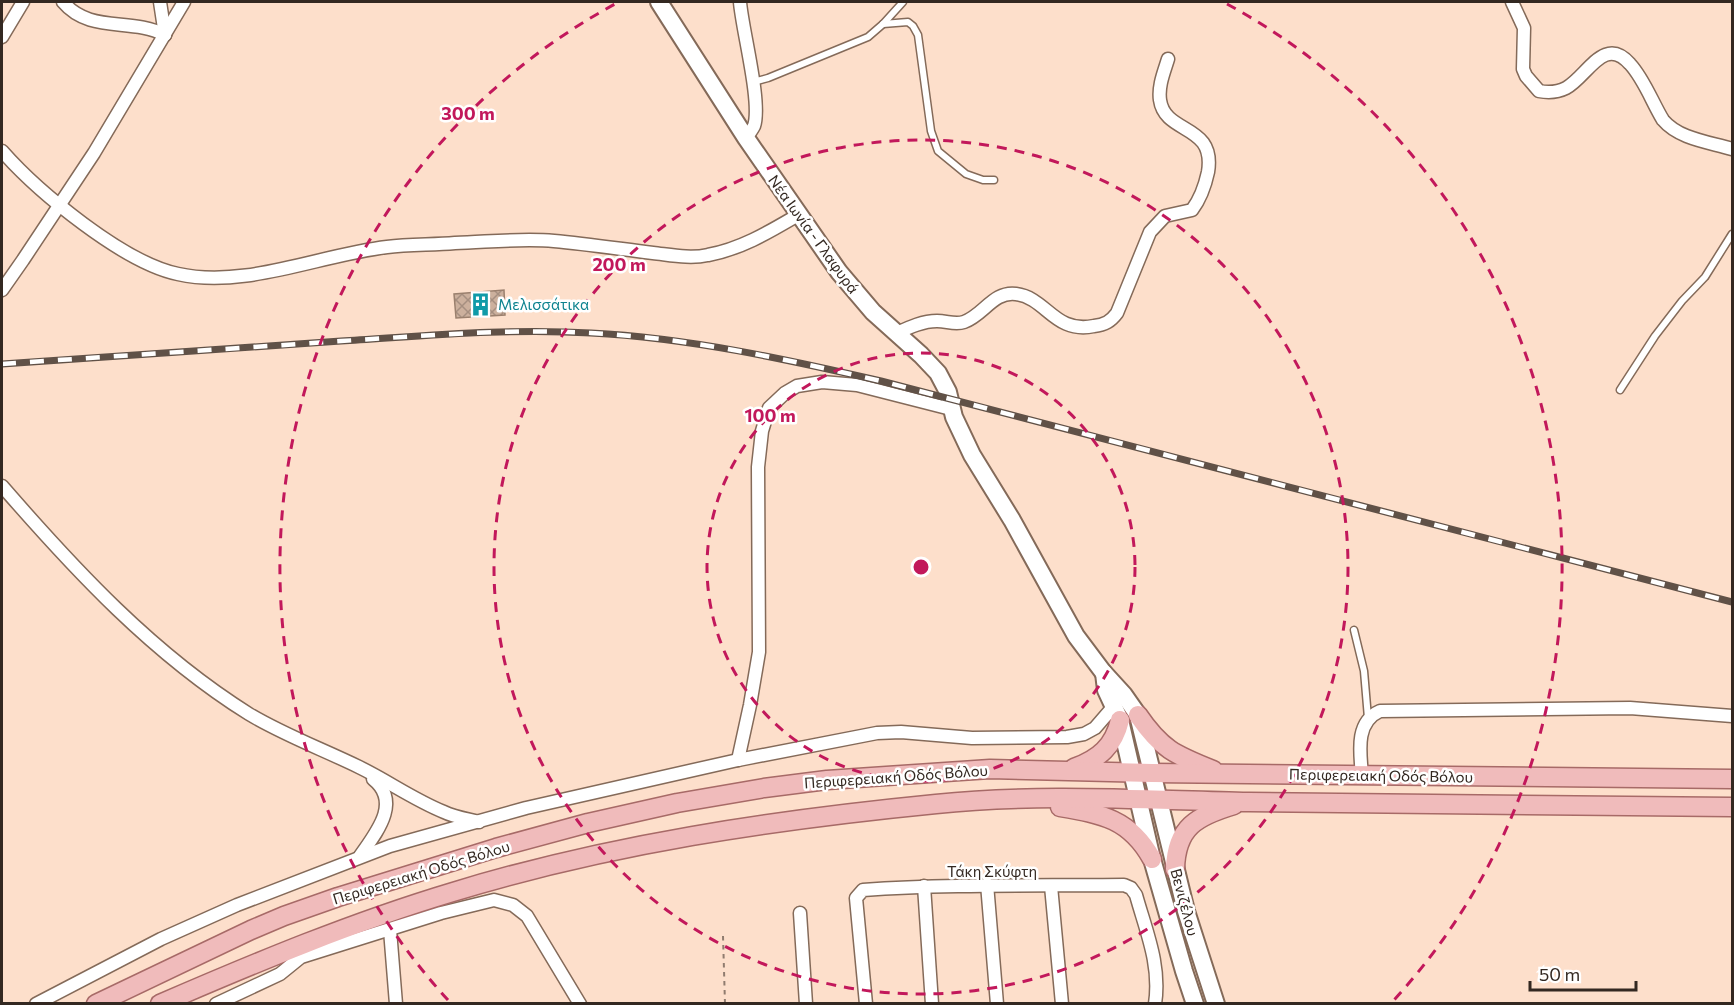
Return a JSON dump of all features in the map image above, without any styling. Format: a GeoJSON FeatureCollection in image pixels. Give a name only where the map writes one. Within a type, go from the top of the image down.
{"type":"FeatureCollection","features":[{"type":"Feature","properties":{"kind":"main road","name":"Νέα Ιωνία - Γλαφυρά"},"geometry":{"type":"LineString","coordinates":[[659,2],[746,138],[851,288],[938,373],[948,392],[951,410],[976,462],[1012,520],[1076,636],[1124,695],[1137,715],[1158,799]]}},
{"type":"Feature","properties":{"kind":"main road","name":"Νέα Ιωνία - Γλαφυρά"},"geometry":{"type":"LineString","coordinates":[[1104,672],[1107,690],[1117,713],[1138,799]]}},
{"type":"Feature","properties":{"kind":"main road"},"geometry":{"type":"LineString","coordinates":[[1065,770],[1088,762],[1104,752],[1115,737],[1117,713]]}},
{"type":"Feature","properties":{"kind":"main road"},"geometry":{"type":"LineString","coordinates":[[1137,715],[1152,736],[1167,749],[1224,774]]}},
{"type":"Feature","properties":{"kind":"main road","name":"Περιφερειακή Οδός Βόλου"},"geometry":{"type":"LineString","coordinates":[[96,1004],[284,916],[496,848],[588,823],[713,796],[827,780],[990,769],[1224,774],[1732,779]]}},
{"type":"Feature","properties":{"kind":"main road","name":"Περιφερειακή Οδός Βόλου"},"geometry":{"type":"LineString","coordinates":[[160,1004],[291,948],[403,908],[503,877],[686,836],[754,825],[939,803],[1107,797],[1732,807]]}},
{"type":"Feature","properties":{"kind":"main road"},"geometry":{"type":"LineString","coordinates":[[1017,799],[1084,810],[1116,821],[1135,835],[1152,859]]}},
{"type":"Feature","properties":{"kind":"main road","name":"Βενιζέλου"},"geometry":{"type":"LineString","coordinates":[[1138,799],[1152,859],[1196,1004]]}},
{"type":"Feature","properties":{"kind":"main road","name":"Βενιζέλου"},"geometry":{"type":"LineString","coordinates":[[1158,799],[1189,921],[1216,1004]]}},
{"type":"Feature","properties":{"kind":"main road"},"geometry":{"type":"LineString","coordinates":[[1175,869],[1178,844],[1188,828],[1203,816],[1245,801]]}},
{"type":"Feature","properties":{"kind":"street"},"geometry":{"type":"LineString","coordinates":[[2,37],[22,2]]}},
{"type":"Feature","properties":{"kind":"street"},"geometry":{"type":"LineString","coordinates":[[63,2],[81,17],[150,28],[165,35]]}},
{"type":"Feature","properties":{"kind":"street"},"geometry":{"type":"LineString","coordinates":[[160,2],[165,35]]}},
{"type":"Feature","properties":{"kind":"street"},"geometry":{"type":"LineString","coordinates":[[3,287],[60,205],[184,2]]}},
{"type":"Feature","properties":{"kind":"street"},"geometry":{"type":"LineString","coordinates":[[740,2],[755,97],[755,120],[746,138]]}},
{"type":"Feature","properties":{"kind":"street"},"geometry":{"type":"LineString","coordinates":[[1512,2],[1524,28],[1523,69],[1539,91],[1557,92],[1568,87],[1605,54],[1620,56],[1633,68],[1668,126],[1682,134],[1732,148]]}},
{"type":"Feature","properties":{"kind":"street"},"geometry":{"type":"LineString","coordinates":[[897,333],[922,323],[939,321],[955,324],[966,321],[1005,294],[1028,297],[1064,324],[1074,327],[1097,326],[1111,321],[1117,313],[1150,232],[1166,216],[1192,210],[1205,185],[1210,160],[1206,146],[1169,117],[1160,104],[1160,86],[1168,59]]}},
{"type":"Feature","properties":{"kind":"street"},"geometry":{"type":"LineString","coordinates":[[2,151],[60,205],[120,250],[155,268],[205,279],[244,277],[352,251],[390,246],[552,241],[682,256],[705,256],[748,243],[798,215]]}},
{"type":"Feature","properties":{"kind":"street"},"geometry":{"type":"LineString","coordinates":[[738,760],[759,652],[758,468],[762,431],[769,408],[785,393],[797,386],[822,382],[857,385],[951,410]]}},
{"type":"Feature","properties":{"kind":"street"},"geometry":{"type":"LineString","coordinates":[[2,486],[111,603],[161,650],[202,683],[293,738],[358,766],[445,813],[480,822]]}},
{"type":"Feature","properties":{"kind":"street"},"geometry":{"type":"LineString","coordinates":[[1362,775],[1360,756],[1362,732],[1368,718],[1380,711],[1630,708],[1732,716]]}},
{"type":"Feature","properties":{"kind":"street"},"geometry":{"type":"LineString","coordinates":[[36,1004],[160,939],[360,856],[526,808],[738,760],[890,732],[972,738],[1067,737],[1084,734],[1117,713]]}},
{"type":"Feature","properties":{"kind":"street"},"geometry":{"type":"LineString","coordinates":[[358,766],[382,785],[386,798],[386,813],[380,828],[360,856]]}},
{"type":"Feature","properties":{"kind":"street"},"geometry":{"type":"LineString","coordinates":[[987,884],[997,1004]]}},
{"type":"Feature","properties":{"kind":"street","name":"Τάκη Σκύφτη"},"geometry":{"type":"LineString","coordinates":[[866,1004],[856,898],[863,890],[987,884],[1124,885],[1131,888],[1136,895],[1155,960],[1157,979],[1155,1004]]}},
{"type":"Feature","properties":{"kind":"street"},"geometry":{"type":"LineString","coordinates":[[924,886],[932,1004]]}},
{"type":"Feature","properties":{"kind":"street"},"geometry":{"type":"LineString","coordinates":[[1051,886],[1062,1004]]}},
{"type":"Feature","properties":{"kind":"street"},"geometry":{"type":"LineString","coordinates":[[216,1004],[280,974],[301,957],[488,900],[507,902],[523,912],[580,1004]]}},
{"type":"Feature","properties":{"kind":"street"},"geometry":{"type":"LineString","coordinates":[[800,913],[806,1004]]}},
{"type":"Feature","properties":{"kind":"street"},"geometry":{"type":"LineString","coordinates":[[390,930],[396,1004]]}},
{"type":"Feature","properties":{"kind":"lane"},"geometry":{"type":"LineString","coordinates":[[752,82],[768,78],[868,37],[903,2]]}},
{"type":"Feature","properties":{"kind":"lane"},"geometry":{"type":"LineString","coordinates":[[883,24],[909,22],[918,35],[931,131],[938,151],[966,174],[983,180],[994,180]]}},
{"type":"Feature","properties":{"kind":"lane"},"geometry":{"type":"LineString","coordinates":[[1620,390],[1655,336],[1705,276],[1732,234]]}},
{"type":"Feature","properties":{"kind":"lane"},"geometry":{"type":"LineString","coordinates":[[1354,630],[1364,671],[1368,718]]}},
{"type":"Feature","properties":{"kind":"path"},"geometry":{"type":"LineString","coordinates":[[723,936],[725,1004]]}},
{"type":"Feature","properties":{"kind":"building","name":"Μελισσάτικα"},"geometry":{"type":"Polygon","coordinates":[[[504,290],[505,315],[456,318],[454,294],[504,290]]]}},
{"type":"Feature","properties":{"kind":"railway"},"geometry":{"type":"LineString","coordinates":[[2,364],[497,332],[591,333],[701,345],[773,357],[881,381],[1732,602]]}},
{"type":"Feature","properties":{"kind":"place","name":"Μελισσάτικα"},"geometry":{"type":"Point","coordinates":[480,304]}}]}
